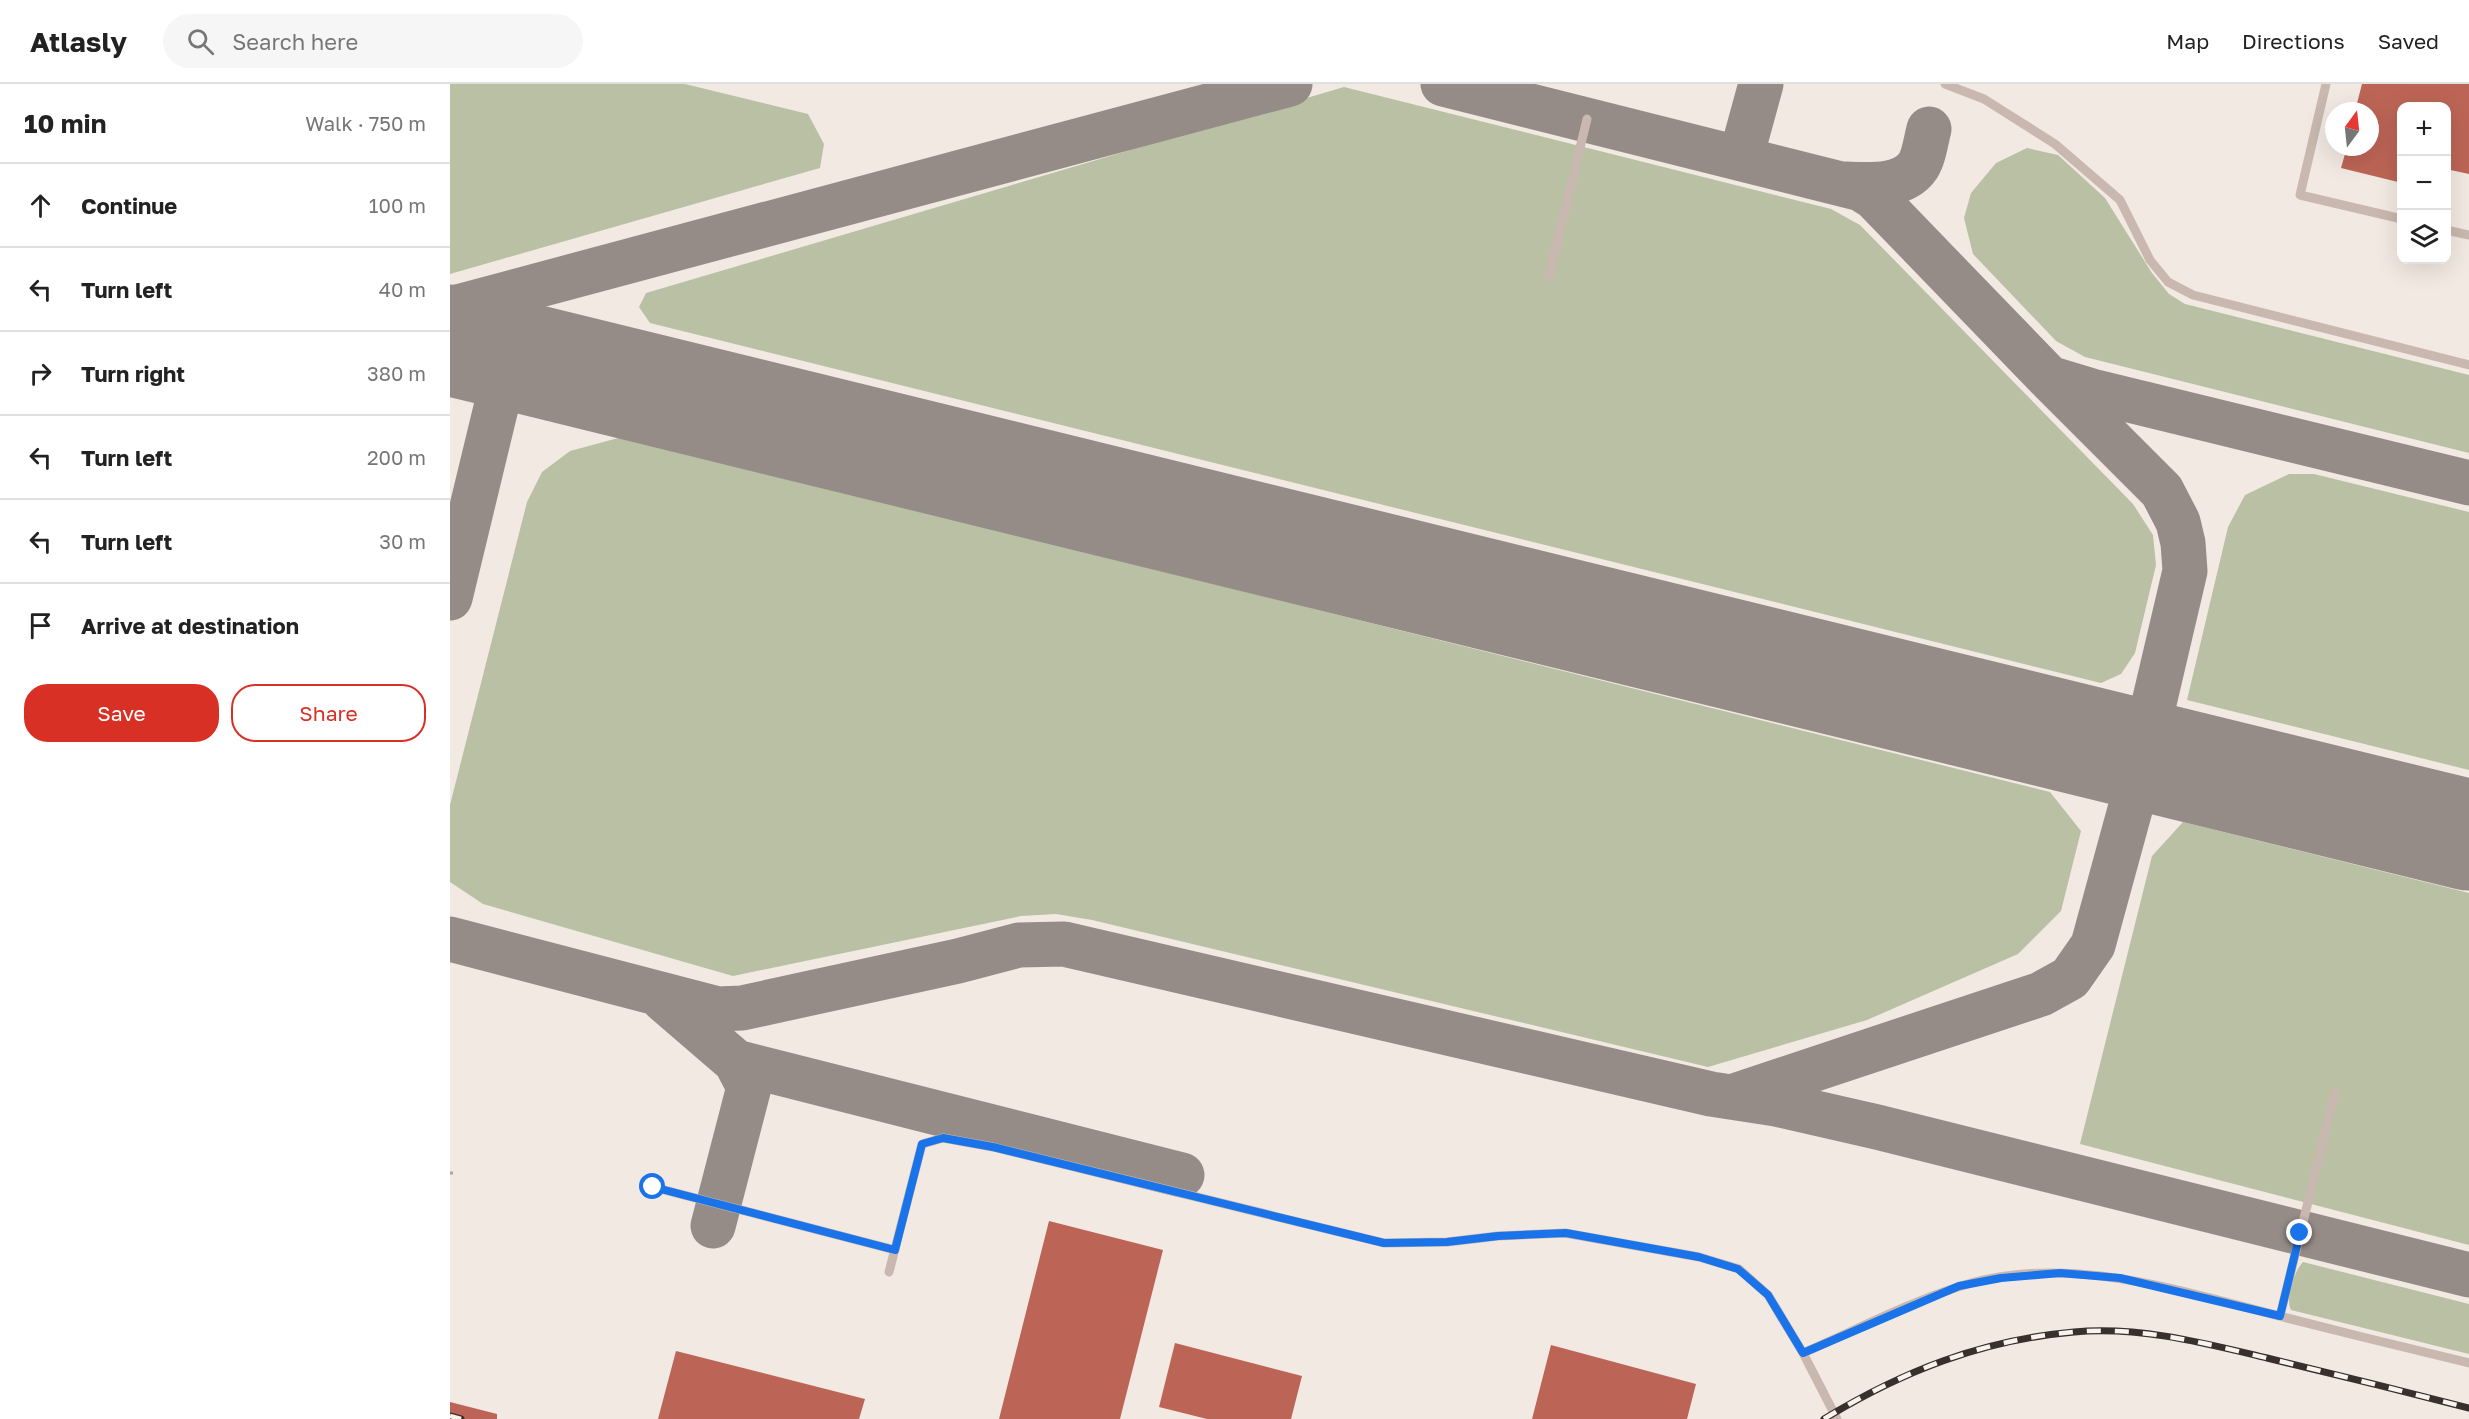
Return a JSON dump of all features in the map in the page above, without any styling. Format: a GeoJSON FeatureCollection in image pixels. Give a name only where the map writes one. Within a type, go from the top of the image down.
{"type":"FeatureCollection","features":[{"type":"Feature","properties":{"kind":"lane"},"geometry":{"type":"LineString","coordinates":[[1945,84],[1984,99],[2055,144],[2120,200],[2150,260],[2168,282],[2193,295],[2469,365]]}},
{"type":"Feature","properties":{"kind":"lane"},"geometry":{"type":"LineString","coordinates":[[2326,84],[2300,195],[2397,218]]}},
{"type":"Feature","properties":{"kind":"lane"},"geometry":{"type":"LineString","coordinates":[[1549,276],[1587,119]]}},
{"type":"Feature","properties":{"kind":"lane"},"geometry":{"type":"LineString","coordinates":[[2451,231],[2469,235]]}},
{"type":"Feature","properties":{"kind":"lane"},"geometry":{"type":"LineString","coordinates":[[2280,1316],[2335,1092]]}},
{"type":"Feature","properties":{"kind":"lane"},"geometry":{"type":"LineString","coordinates":[[889,1272],[922,1144],[943,1138],[993,1147],[1384,1243],[1447,1242],[1498,1236],[1566,1233],[1699,1257],[1738,1269],[1768,1295],[1803,1353],[1837,1419]]}},
{"type":"Feature","properties":{"kind":"lane"},"geometry":{"type":"LineString","coordinates":[[653,1187],[895,1250]]}},
{"type":"Feature","properties":{"kind":"lane"},"geometry":{"type":"LineString","coordinates":[[1803,1353],[1959,1286],[2001,1278],[2060,1273],[2120,1278],[2469,1363]]}},
{"type":"Feature","properties":{"kind":"green space"},"geometry":{"type":"Polygon","coordinates":[[[450,84],[685,84],[808,114],[824,144],[820,168],[450,274],[450,84]]]}},
{"type":"Feature","properties":{"kind":"green space"},"geometry":{"type":"Polygon","coordinates":[[[1344,87],[1831,209],[1860,225],[2133,504],[2153,535],[2156,565],[2135,653],[2121,674],[2101,683],[650,323],[639,307],[646,293],[1344,87]]]}},
{"type":"Feature","properties":{"kind":"green space"},"geometry":{"type":"Polygon","coordinates":[[[2027,148],[2058,155],[2105,198],[2152,273],[2169,294],[2185,304],[2469,375],[2469,453],[2085,357],[2056,341],[1973,254],[1964,218],[1971,193],[1996,163],[2027,148]]]}},
{"type":"Feature","properties":{"kind":"green space"},"geometry":{"type":"Polygon","coordinates":[[[622,437],[2050,792],[2081,831],[2061,911],[2018,954],[1867,1020],[1708,1067],[1092,920],[1056,914],[1021,916],[733,976],[483,904],[450,882],[450,805],[527,502],[542,472],[570,451],[622,437]]]}},
{"type":"Feature","properties":{"kind":"green space"},"geometry":{"type":"Polygon","coordinates":[[[2289,474],[2314,474],[2469,512],[2469,770],[2187,700],[2228,527],[2245,495],[2289,474]]]}},
{"type":"Feature","properties":{"kind":"green space"},"geometry":{"type":"Polygon","coordinates":[[[2183,822],[2469,893],[2469,1245],[2080,1144],[2152,856],[2183,822]]]}},
{"type":"Feature","properties":{"kind":"green space"},"geometry":{"type":"Polygon","coordinates":[[[2303,1262],[2469,1304],[2469,1354],[2291,1310],[2289,1299],[2291,1285],[2303,1262]]]}},
{"type":"Feature","properties":{"kind":"building"},"geometry":{"type":"Polygon","coordinates":[[[2362,84],[2469,84],[2469,174],[2451,170],[2451,102],[2397,102],[2397,182],[2341,168],[2344,156],[2379,156],[2379,102],[2357,102],[2362,84]]]}},
{"type":"Feature","properties":{"kind":"building"},"geometry":{"type":"Polygon","coordinates":[[[1049,1221],[1163,1250],[1120,1419],[999,1419],[1049,1221]]]}},
{"type":"Feature","properties":{"kind":"building"},"geometry":{"type":"Polygon","coordinates":[[[1175,1343],[1302,1376],[1291,1419],[1207,1419],[1159,1407],[1175,1343]]]}},
{"type":"Feature","properties":{"kind":"building"},"geometry":{"type":"Polygon","coordinates":[[[1551,1345],[1696,1384],[1687,1419],[1532,1419],[1551,1345]]]}},
{"type":"Feature","properties":{"kind":"building"},"geometry":{"type":"Polygon","coordinates":[[[676,1351],[865,1399],[859,1419],[658,1419],[676,1351]]]}},
{"type":"Feature","properties":{"kind":"building"},"geometry":{"type":"Polygon","coordinates":[[[450,1402],[497,1414],[497,1419],[450,1419],[450,1402]]]}},
{"type":"Feature","properties":{"kind":"taxiway"},"geometry":{"type":"LineString","coordinates":[[450,309],[1290,84]]}},
{"type":"Feature","properties":{"kind":"taxiway"},"geometry":{"type":"LineString","coordinates":[[1443,84],[1861,189],[1874,197],[2049,378],[2092,391],[2469,483]]}},
{"type":"Feature","properties":{"kind":"taxiway"},"geometry":{"type":"LineString","coordinates":[[1741,157],[1761,84]]}},
{"type":"Feature","properties":{"kind":"taxiway"},"geometry":{"type":"LineString","coordinates":[[1846,184],[1885,184],[1895,182],[1912,173],[1922,158],[1929,129]]}},
{"type":"Feature","properties":{"kind":"taxiway"},"geometry":{"type":"LineString","coordinates":[[450,598],[509,354]]}},
{"type":"Feature","properties":{"kind":"taxiway"},"geometry":{"type":"LineString","coordinates":[[2051,380],[2162,491],[2178,522],[2183,543],[2185,571],[2154,703],[2143,723],[2126,731],[2077,741]]}},
{"type":"Feature","properties":{"kind":"taxiway"},"geometry":{"type":"LineString","coordinates":[[1737,1095],[2041,994],[2070,978],[2093,945],[2134,795],[2120,769],[2077,741]]}},
{"type":"Feature","properties":{"kind":"taxiway"},"geometry":{"type":"LineString","coordinates":[[450,939],[718,1009],[742,1008],[958,961],[1019,945],[1064,944],[1711,1094],[1776,1104],[1877,1127],[2469,1275]]}},
{"type":"Feature","properties":{"kind":"taxiway"},"geometry":{"type":"LineString","coordinates":[[664,1000],[736,1062],[1182,1175]]}},
{"type":"Feature","properties":{"kind":"taxiway"},"geometry":{"type":"LineString","coordinates":[[713,1226],[749,1087],[736,1062]]}},
{"type":"Feature","properties":{"kind":"runway"},"geometry":{"type":"LineString","coordinates":[[450,340],[2469,835]]}},
{"type":"Feature","properties":{"kind":"railway"},"geometry":{"type":"LineString","coordinates":[[1824,1419],[1883,1386],[1944,1360],[1975,1350],[2040,1336],[2098,1331],[2123,1331],[2171,1337],[2469,1408]]}},
{"type":"Feature","properties":{"kind":"railway"},"geometry":{"type":"LineString","coordinates":[[450,1416],[461,1419]]}},
{"type":"Feature","properties":{"kind":"route"},"geometry":{"type":"LineString","coordinates":[[653,1187],[895,1250],[922,1144],[943,1138],[993,1147],[1384,1243],[1447,1242],[1498,1236],[1566,1233],[1699,1257],[1738,1269],[1768,1295],[1803,1353],[1959,1286],[2001,1278],[2060,1273],[2120,1278],[2280,1316],[2300,1233]]}}]}
